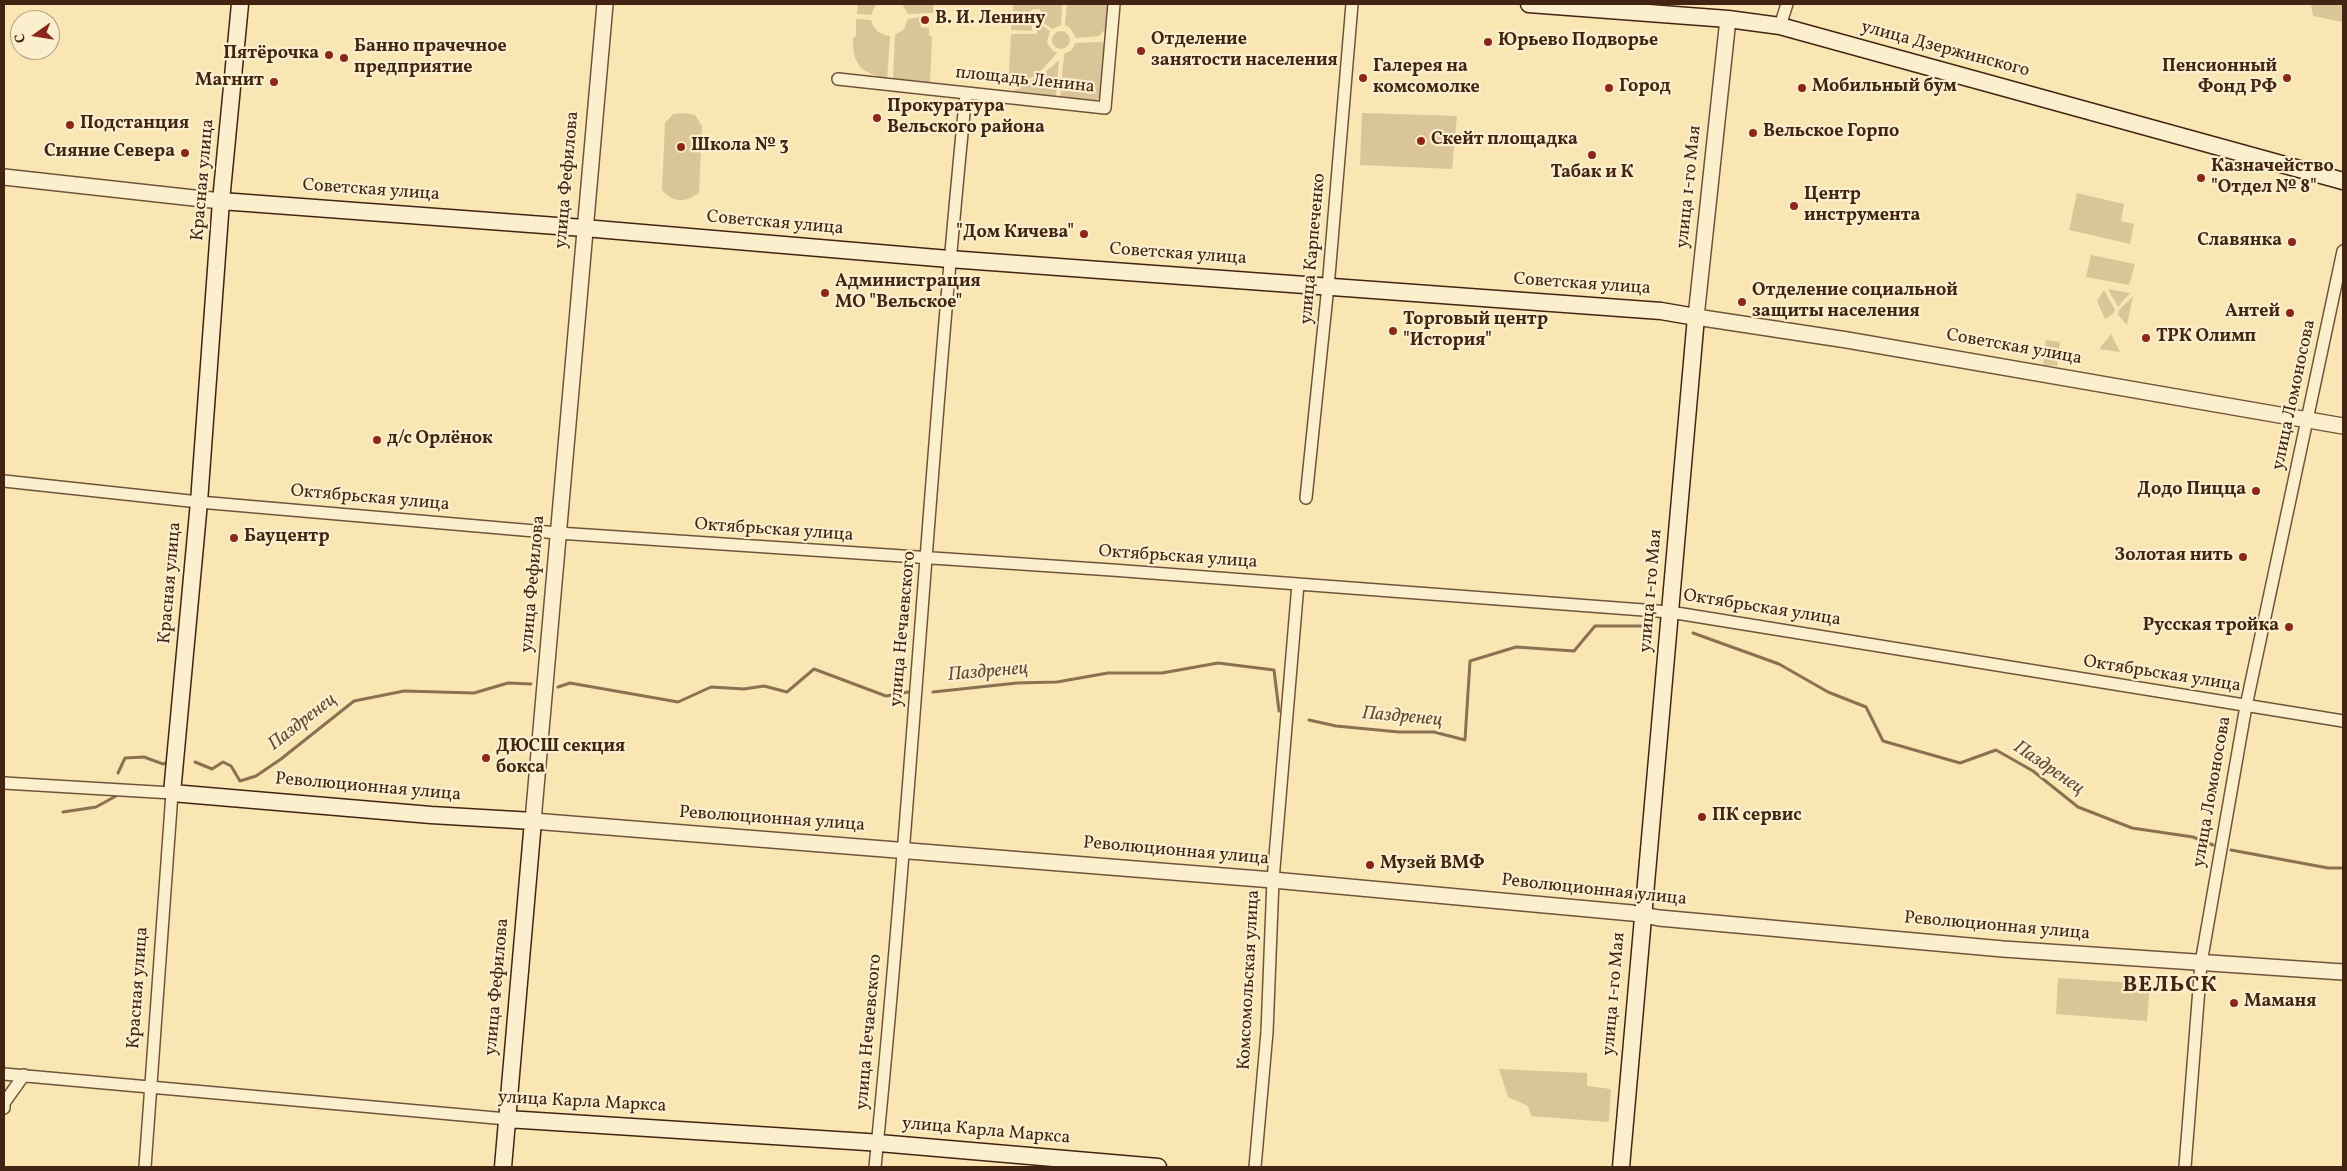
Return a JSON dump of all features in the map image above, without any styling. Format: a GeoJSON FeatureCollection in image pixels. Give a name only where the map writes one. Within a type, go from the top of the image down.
{"type":"FeatureCollection","features":[{"type":"Feature","properties":{"kind":"main road","name":"Красная улица"},"geometry":{"type":"LineString","coordinates":[[172,793],[199,502],[221,201],[240,4]]}},
{"type":"Feature","properties":{"kind":"main road","name":"улица Дзержинского"},"geometry":{"type":"LineString","coordinates":[[1529,4],[1728,19],[1780,26],[2343,181]]}},
{"type":"Feature","properties":{"kind":"main road","name":"Советская улица"},"geometry":{"type":"LineString","coordinates":[[221,201],[584,228],[949,259],[1661,311],[1696,317]]}},
{"type":"Feature","properties":{"kind":"main road","name":"улица 1-го Мая"},"geometry":{"type":"LineString","coordinates":[[1621,1167],[1696,317]]}},
{"type":"Feature","properties":{"kind":"main road","name":"Революционная улица"},"geometry":{"type":"LineString","coordinates":[[172,793],[431,815],[533,821]]}},
{"type":"Feature","properties":{"kind":"main road","name":"улица Фефилова"},"geometry":{"type":"LineString","coordinates":[[503,1167],[533,821]]}},
{"type":"Feature","properties":{"kind":"main road","name":"улица Карла Маркса"},"geometry":{"type":"LineString","coordinates":[[507,1119],[877,1143],[1158,1167]]}},
{"type":"Feature","properties":{"kind":"street","name":"улица Фефилова"},"geometry":{"type":"LineString","coordinates":[[533,821],[605,4]]}},
{"type":"Feature","properties":{"kind":"street","name":"площадь Ленина"},"geometry":{"type":"LineString","coordinates":[[838,79],[1105,108],[1114,4]]}},
{"type":"Feature","properties":{"kind":"street","name":"улица Карпеченко"},"geometry":{"type":"LineString","coordinates":[[1306,498],[1328,286],[1352,4]]}},
{"type":"Feature","properties":{"kind":"street"},"geometry":{"type":"LineString","coordinates":[[1780,26],[1787,4]]}},
{"type":"Feature","properties":{"kind":"street","name":"улица 1-го Мая"},"geometry":{"type":"LineString","coordinates":[[1696,317],[1728,19]]}},
{"type":"Feature","properties":{"kind":"street","name":"улица Нечаевского"},"geometry":{"type":"LineString","coordinates":[[875,1167],[928,559],[949,259],[966,93]]}},
{"type":"Feature","properties":{"kind":"street","name":"Советская улица"},"geometry":{"type":"LineString","coordinates":[[4,177],[221,201]]}},
{"type":"Feature","properties":{"kind":"street","name":"улица Ломоносова"},"geometry":{"type":"LineString","coordinates":[[2185,1167],[2201,963],[2246,706],[2343,251]]}},
{"type":"Feature","properties":{"kind":"street","name":"Советская улица"},"geometry":{"type":"LineString","coordinates":[[1696,317],[1847,340],[2308,418],[2343,426]]}},
{"type":"Feature","properties":{"kind":"street","name":"Октябрьская улица"},"geometry":{"type":"LineString","coordinates":[[4,482],[199,502],[558,533],[1112,570],[1670,612],[2343,721]]}},
{"type":"Feature","properties":{"kind":"street","name":"Комсомольская улица"},"geometry":{"type":"LineString","coordinates":[[1255,1167],[1267,1032],[1273,880],[1298,584]]}},
{"type":"Feature","properties":{"kind":"street","name":"Революционная улица"},"geometry":{"type":"LineString","coordinates":[[4,783],[172,793]]}},
{"type":"Feature","properties":{"kind":"street","name":"Красная улица"},"geometry":{"type":"LineString","coordinates":[[145,1167],[172,793]]}},
{"type":"Feature","properties":{"kind":"street","name":"Революционная улица"},"geometry":{"type":"LineString","coordinates":[[533,821],[1273,880],[2003,949],[2343,972]]}},
{"type":"Feature","properties":{"kind":"street","name":"улица Карла Маркса"},"geometry":{"type":"LineString","coordinates":[[4,1074],[507,1119]]}},
{"type":"Feature","properties":{"kind":"street"},"geometry":{"type":"LineString","coordinates":[[4,1108],[4,1102],[24,1075]]}},
{"type":"Feature","properties":{"kind":"shaded area"},"geometry":{"type":"Polygon","coordinates":[[[858,4],[876,4],[871,15],[857,14],[858,4]]]}},
{"type":"Feature","properties":{"kind":"shaded area"},"geometry":{"type":"Polygon","coordinates":[[[902,4],[934,4],[933,13],[908,14],[902,4]]]}},
{"type":"Feature","properties":{"kind":"shaded area"},"geometry":{"type":"Polygon","coordinates":[[[1013,4],[1062,4],[1061,25],[1052,29],[1038,19],[1041,18],[1040,9],[1033,9],[1029,12],[1013,11],[1013,4]]]}},
{"type":"Feature","properties":{"kind":"shaded area"},"geometry":{"type":"Polygon","coordinates":[[[1067,4],[1110,4],[1109,25],[1099,36],[1076,38],[1070,28],[1065,25],[1067,4]]]}},
{"type":"Feature","properties":{"kind":"shaded area"},"geometry":{"type":"Polygon","coordinates":[[[2311,4],[2343,4],[2343,22],[2313,16],[2311,4]]]}},
{"type":"Feature","properties":{"kind":"shaded area"},"geometry":{"type":"Polygon","coordinates":[[[1012,14],[1028,15],[1032,20],[1032,31],[1011,30],[1012,14]]]}},
{"type":"Feature","properties":{"kind":"shaded area"},"geometry":{"type":"Polygon","coordinates":[[[920,17],[921,27],[929,28],[929,36],[932,36],[930,84],[893,81],[895,35],[904,29],[908,19],[920,17]]]}},
{"type":"Feature","properties":{"kind":"shaded area"},"geometry":{"type":"Polygon","coordinates":[[[856,19],[871,20],[873,26],[878,31],[890,36],[887,80],[865,71],[857,62],[853,48],[853,38],[856,36],[856,19]]]}},
{"type":"Feature","properties":{"kind":"shaded area"},"geometry":{"type":"Polygon","coordinates":[[[1037,22],[1050,31],[1047,43],[1057,53],[1038,74],[1008,89],[1011,34],[1037,34],[1037,22]]]}},
{"type":"Feature","properties":{"kind":"shaded area"},"geometry":{"type":"Polygon","coordinates":[[[1061,31],[1067,34],[1070,40],[1067,46],[1061,49],[1055,46],[1052,40],[1055,34],[1061,31]]]}},
{"type":"Feature","properties":{"kind":"shaded area"},"geometry":{"type":"Polygon","coordinates":[[[1101,42],[1106,45],[1101,98],[1091,102],[1060,99],[1064,54],[1072,50],[1075,43],[1101,42]]]}},
{"type":"Feature","properties":{"kind":"shaded area"},"geometry":{"type":"Polygon","coordinates":[[[1059,60],[1056,96],[1010,93],[1024,83],[1040,77],[1059,60]]]}},
{"type":"Feature","properties":{"kind":"shaded area"},"geometry":{"type":"Polygon","coordinates":[[[1362,113],[1457,116],[1452,169],[1360,165],[1362,113]]]}},
{"type":"Feature","properties":{"kind":"shaded area"},"geometry":{"type":"Polygon","coordinates":[[[673,114],[695,115],[702,126],[699,193],[689,199],[680,200],[671,197],[662,190],[665,123],[673,114]]]}},
{"type":"Feature","properties":{"kind":"shaded area"},"geometry":{"type":"Polygon","coordinates":[[[2077,193],[2124,204],[2121,221],[2134,224],[2130,244],[2069,230],[2077,193]]]}},
{"type":"Feature","properties":{"kind":"shaded area"},"geometry":{"type":"Polygon","coordinates":[[[2091,255],[2135,264],[2129,285],[2086,277],[2091,255]]]}},
{"type":"Feature","properties":{"kind":"shaded area"},"geometry":{"type":"Polygon","coordinates":[[[2108,289],[2130,293],[2118,307],[2108,289]]]}},
{"type":"Feature","properties":{"kind":"shaded area"},"geometry":{"type":"Polygon","coordinates":[[[2104,290],[2115,310],[2113,314],[2105,319],[2097,301],[2104,290]]]}},
{"type":"Feature","properties":{"kind":"shaded area"},"geometry":{"type":"Polygon","coordinates":[[[2133,296],[2127,325],[2118,315],[2119,310],[2133,296]]]}},
{"type":"Feature","properties":{"kind":"shaded area"},"geometry":{"type":"Polygon","coordinates":[[[2111,334],[2120,352],[2099,349],[2111,334]]]}},
{"type":"Feature","properties":{"kind":"shaded area"},"geometry":{"type":"Polygon","coordinates":[[[2046,340],[2060,342],[2057,366],[2043,365],[2046,340]]]}},
{"type":"Feature","properties":{"kind":"shaded area"},"geometry":{"type":"Polygon","coordinates":[[[2058,978],[2150,984],[2147,1021],[2056,1014],[2058,978]]]}},
{"type":"Feature","properties":{"kind":"shaded area"},"geometry":{"type":"Polygon","coordinates":[[[1499,1069],[1587,1073],[1587,1086],[1611,1089],[1609,1122],[1531,1116],[1528,1106],[1508,1097],[1499,1069]]]}},
{"type":"Feature","properties":{"kind":"waterway","name":"Паздренец"},"geometry":{"type":"LineString","coordinates":[[1309,720],[1336,726],[1399,732],[1434,732],[1465,740],[1470,661],[1516,647],[1574,651],[1595,626],[1645,626]]}},
{"type":"Feature","properties":{"kind":"waterway","name":"Паздренец"},"geometry":{"type":"LineString","coordinates":[[1693,633],[1779,664],[1828,692],[1866,707],[1883,741],[1960,763],[1996,750],[2033,771],[2078,807],[2132,828],[2193,837],[2213,845]]}},
{"type":"Feature","properties":{"kind":"waterway","name":"Паздренец"},"geometry":{"type":"LineString","coordinates":[[933,692],[1017,683],[1057,682],[1108,673],[1162,673],[1218,663],[1274,670],[1279,711]]}},
{"type":"Feature","properties":{"kind":"waterway","name":"Паздренец"},"geometry":{"type":"LineString","coordinates":[[558,687],[570,683],[678,702],[711,687],[744,689],[764,686],[787,692],[814,669],[886,696],[908,692]]}},
{"type":"Feature","properties":{"kind":"waterway","name":"Паздренец"},"geometry":{"type":"LineString","coordinates":[[195,762],[212,769],[223,762],[231,766],[240,781],[256,776],[281,759],[354,701],[404,691],[474,693],[508,683],[531,684]]}},
{"type":"Feature","properties":{"kind":"waterway","name":"Паздренец"},"geometry":{"type":"LineString","coordinates":[[118,773],[125,758],[144,757],[163,764],[169,762]]}},
{"type":"Feature","properties":{"kind":"waterway","name":"Паздренец"},"geometry":{"type":"LineString","coordinates":[[63,812],[96,807],[116,796]]}},
{"type":"Feature","properties":{"kind":"waterway","name":"Паздренец"},"geometry":{"type":"LineString","coordinates":[[2231,850],[2328,868],[2343,868]]}},
{"type":"Feature","properties":{"kind":"place","name":"В. И. Ленину"},"geometry":{"type":"Point","coordinates":[925,20]}},
{"type":"Feature","properties":{"kind":"place","name":"Юрьево Подворье"},"geometry":{"type":"Point","coordinates":[1488,42]}},
{"type":"Feature","properties":{"kind":"place","name":"Отделение занятости населения"},"geometry":{"type":"Point","coordinates":[1141,51]}},
{"type":"Feature","properties":{"kind":"place","name":"Пятёрочка"},"geometry":{"type":"Point","coordinates":[329,55]}},
{"type":"Feature","properties":{"kind":"place","name":"Банно прачечное предприятие"},"geometry":{"type":"Point","coordinates":[344,58]}},
{"type":"Feature","properties":{"kind":"place","name":"Галерея на комсомолке"},"geometry":{"type":"Point","coordinates":[1363,78]}},
{"type":"Feature","properties":{"kind":"place","name":"Пенсионный Фонд РФ"},"geometry":{"type":"Point","coordinates":[2287,78]}},
{"type":"Feature","properties":{"kind":"place","name":"Магнит"},"geometry":{"type":"Point","coordinates":[274,82]}},
{"type":"Feature","properties":{"kind":"place","name":"Город"},"geometry":{"type":"Point","coordinates":[1609,88]}},
{"type":"Feature","properties":{"kind":"place","name":"Мобильный бум"},"geometry":{"type":"Point","coordinates":[1802,88]}},
{"type":"Feature","properties":{"kind":"place","name":"Прокуратура Вельского района"},"geometry":{"type":"Point","coordinates":[877,118]}},
{"type":"Feature","properties":{"kind":"place","name":"Подстанция"},"geometry":{"type":"Point","coordinates":[70,125]}},
{"type":"Feature","properties":{"kind":"place","name":"Вельское Горпо"},"geometry":{"type":"Point","coordinates":[1753,133]}},
{"type":"Feature","properties":{"kind":"place","name":"Скейт площадка"},"geometry":{"type":"Point","coordinates":[1421,141]}},
{"type":"Feature","properties":{"kind":"place","name":"Школа № 3"},"geometry":{"type":"Point","coordinates":[681,147]}},
{"type":"Feature","properties":{"kind":"place","name":"Сияние Севера"},"geometry":{"type":"Point","coordinates":[185,153]}},
{"type":"Feature","properties":{"kind":"place","name":"Табак и К"},"geometry":{"type":"Point","coordinates":[1592,155]}},
{"type":"Feature","properties":{"kind":"place","name":"Казначейство \"Отдел № 8\""},"geometry":{"type":"Point","coordinates":[2201,178]}},
{"type":"Feature","properties":{"kind":"place","name":"Центр инструмента"},"geometry":{"type":"Point","coordinates":[1794,206]}},
{"type":"Feature","properties":{"kind":"place","name":"\"Дом Кичева\""},"geometry":{"type":"Point","coordinates":[1084,234]}},
{"type":"Feature","properties":{"kind":"place","name":"Славянка"},"geometry":{"type":"Point","coordinates":[2292,242]}},
{"type":"Feature","properties":{"kind":"place","name":"Администрация МО \"Вельское\""},"geometry":{"type":"Point","coordinates":[825,293]}},
{"type":"Feature","properties":{"kind":"place","name":"Отделение социальной защиты населения"},"geometry":{"type":"Point","coordinates":[1742,302]}},
{"type":"Feature","properties":{"kind":"place","name":"Антей"},"geometry":{"type":"Point","coordinates":[2290,313]}},
{"type":"Feature","properties":{"kind":"place","name":"Торговый центр \"История\""},"geometry":{"type":"Point","coordinates":[1393,331]}},
{"type":"Feature","properties":{"kind":"place","name":"ТРК Олимп"},"geometry":{"type":"Point","coordinates":[2146,338]}},
{"type":"Feature","properties":{"kind":"place","name":"д/с Орлёнок"},"geometry":{"type":"Point","coordinates":[377,440]}},
{"type":"Feature","properties":{"kind":"place","name":"Додо Пицца"},"geometry":{"type":"Point","coordinates":[2256,491]}},
{"type":"Feature","properties":{"kind":"place","name":"Бауцентр"},"geometry":{"type":"Point","coordinates":[234,538]}},
{"type":"Feature","properties":{"kind":"place","name":"Золотая нить"},"geometry":{"type":"Point","coordinates":[2243,557]}},
{"type":"Feature","properties":{"kind":"place","name":"Русская тройка"},"geometry":{"type":"Point","coordinates":[2289,627]}},
{"type":"Feature","properties":{"kind":"place","name":"ДЮСШ секция бокса"},"geometry":{"type":"Point","coordinates":[486,758]}},
{"type":"Feature","properties":{"kind":"place","name":"ПК сервис"},"geometry":{"type":"Point","coordinates":[1702,817]}},
{"type":"Feature","properties":{"kind":"place","name":"Музей ВМФ"},"geometry":{"type":"Point","coordinates":[1370,865]}},
{"type":"Feature","properties":{"kind":"place","name":"Маманя"},"geometry":{"type":"Point","coordinates":[2234,1003]}},
{"type":"Feature","properties":{"kind":"district","name":"ВЕЛЬСК"},"geometry":{"type":"Point","coordinates":[2170,987]}}]}
